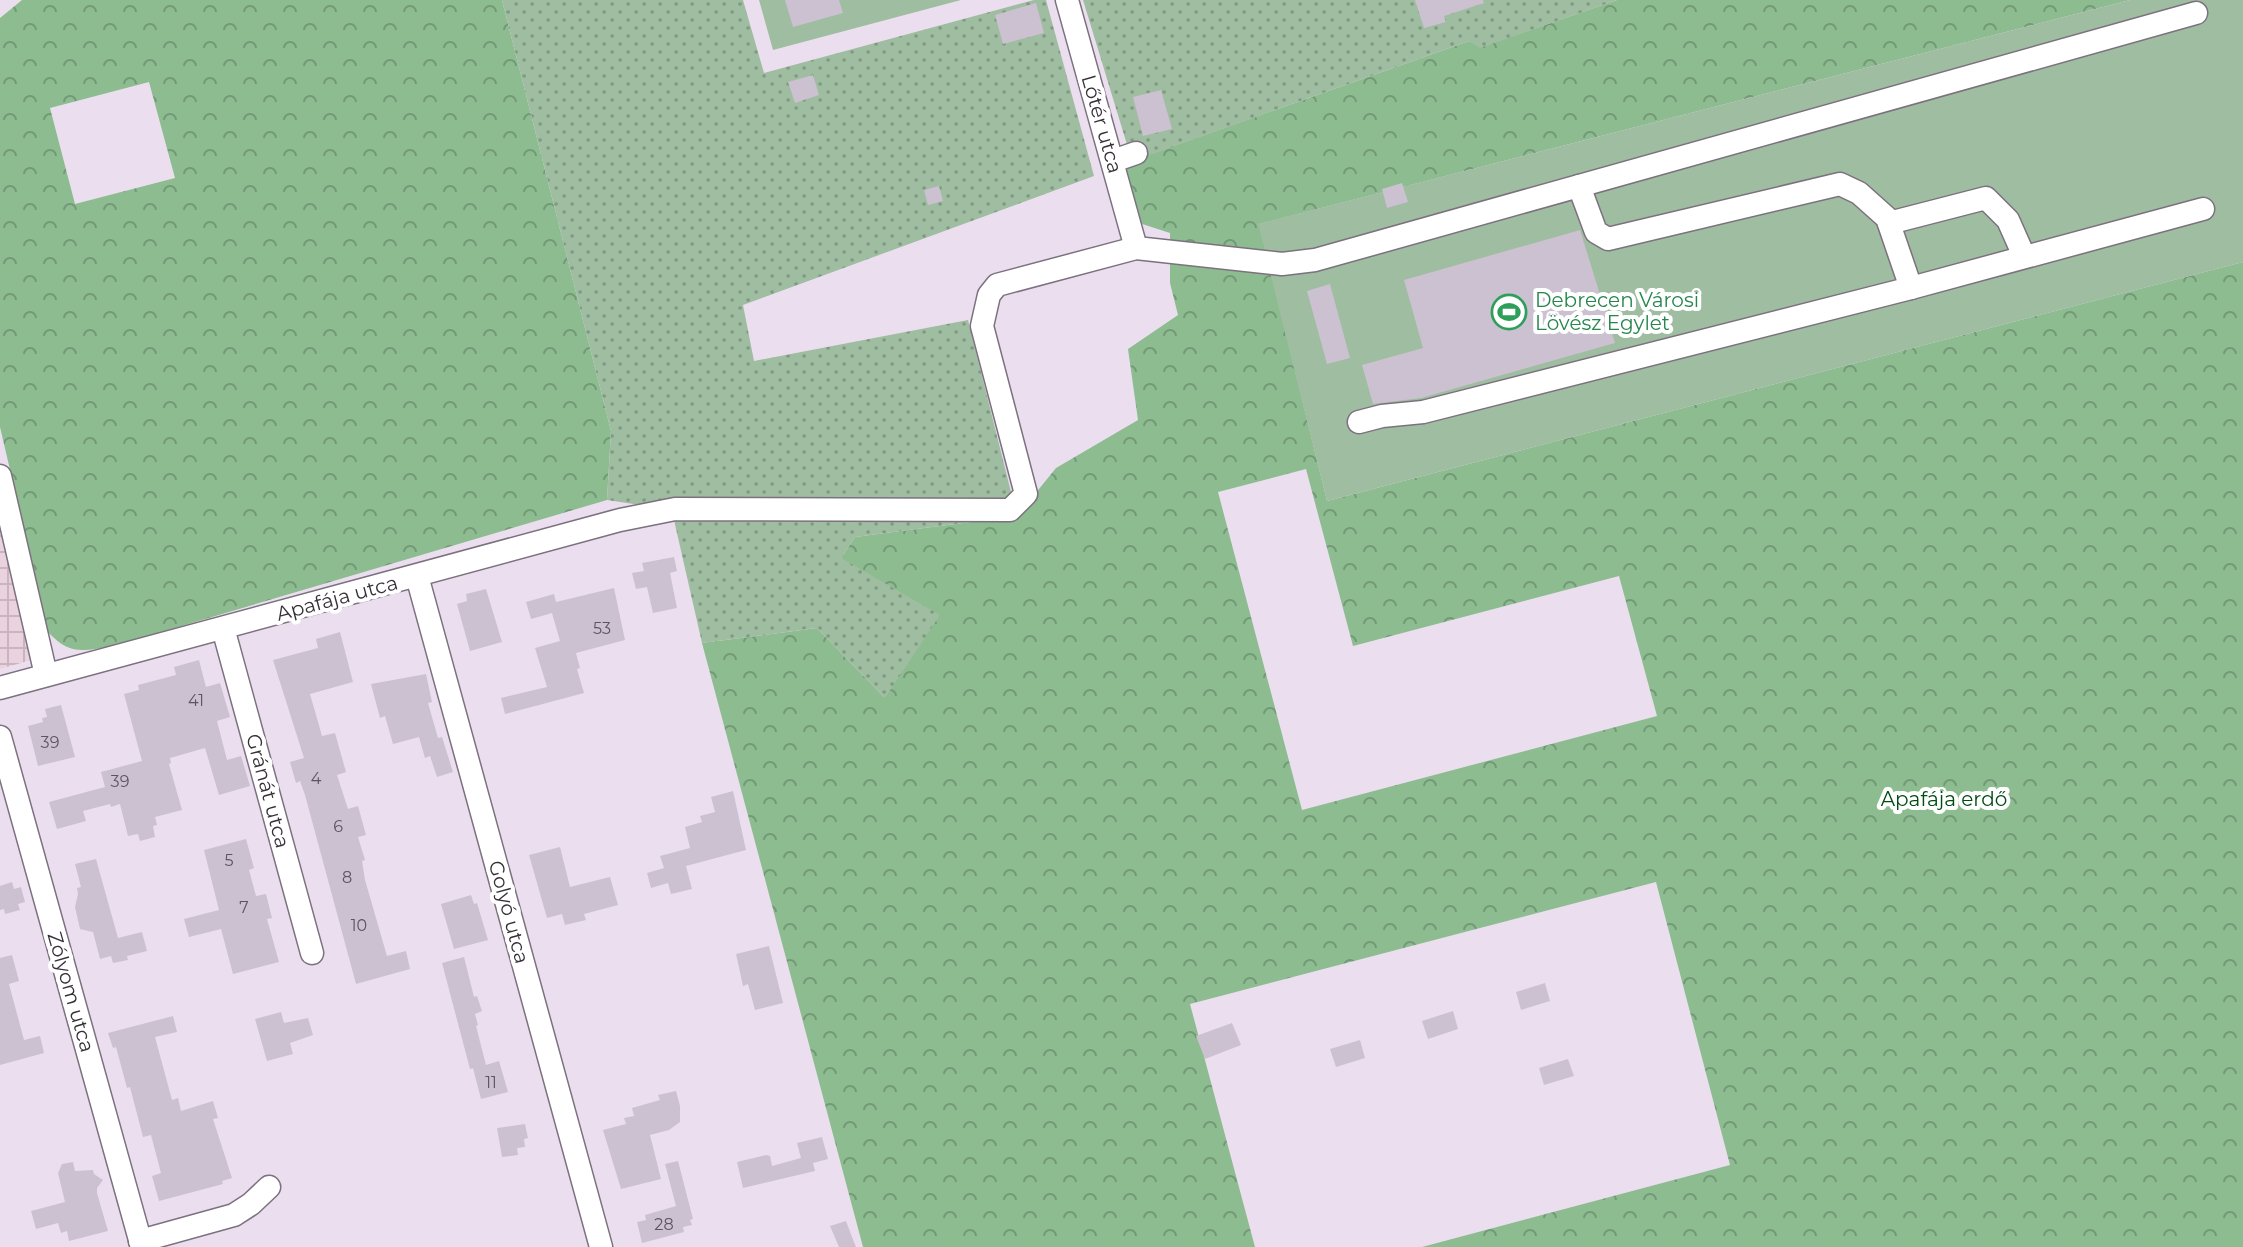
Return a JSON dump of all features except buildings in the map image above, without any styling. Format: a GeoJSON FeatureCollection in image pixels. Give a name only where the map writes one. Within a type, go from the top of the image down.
{"type":"FeatureCollection","features":[{"type":"Feature","properties":{"kind":"street","name":"Lőtér utca"},"geometry":{"type":"LineString","coordinates":[[1067,0],[1136,248]]}},
{"type":"Feature","properties":{"kind":"street"},"geometry":{"type":"LineString","coordinates":[[1136,248],[1282,264],[1315,260],[2196,13]]}},
{"type":"Feature","properties":{"kind":"street"},"geometry":{"type":"LineString","coordinates":[[1113,161],[1136,153]]}},
{"type":"Feature","properties":{"kind":"street"},"geometry":{"type":"LineString","coordinates":[[1579,186],[1596,232],[1608,239],[1840,184],[1859,193],[1887,218],[1911,288]]}},
{"type":"Feature","properties":{"kind":"street"},"geometry":{"type":"LineString","coordinates":[[1889,223],[1986,198],[2008,220],[2024,256]]}},
{"type":"Feature","properties":{"kind":"street"},"geometry":{"type":"LineString","coordinates":[[1359,422],[1423,412],[1911,288],[2203,209]]}},
{"type":"Feature","properties":{"kind":"street","name":"Apafája utca"},"geometry":{"type":"LineString","coordinates":[[0,688],[620,520],[675,509],[1010,510],[1026,494],[982,326],[989,295],[997,285],[1136,248]]}},
{"type":"Feature","properties":{"kind":"street"},"geometry":{"type":"LineString","coordinates":[[0,476],[46,675]]}},
{"type":"Feature","properties":{"kind":"street","name":"Golyó utca"},"geometry":{"type":"LineString","coordinates":[[417,576],[601,1247]]}},
{"type":"Feature","properties":{"kind":"street","name":"Gránát utca"},"geometry":{"type":"LineString","coordinates":[[223,628],[312,953]]}},
{"type":"Feature","properties":{"kind":"street","name":"Zólyom utca"},"geometry":{"type":"LineString","coordinates":[[0,737],[141,1244]]}},
{"type":"Feature","properties":{"kind":"street"},"geometry":{"type":"LineString","coordinates":[[141,1244],[234,1215],[269,1187]]}},
{"type":"Feature","properties":{"kind":"shaded area"},"geometry":{"type":"Polygon","coordinates":[[[0,527],[31,660],[0,669],[0,527]]]}},
{"type":"Feature","properties":{"kind":"green space"},"geometry":{"type":"Polygon","coordinates":[[[22,0],[502,0],[611,431],[607,500],[114,646],[78,650],[56,640],[48,632],[0,427],[0,18],[22,0]],[[149,82],[50,108],[75,204],[175,178],[149,82]]]}},
{"type":"Feature","properties":{"kind":"green space"},"geometry":{"type":"Polygon","coordinates":[[[502,0],[743,0],[764,73],[1034,0],[1046,0],[1094,176],[743,305],[754,361],[968,320],[1017,516],[855,537],[841,558],[940,615],[885,698],[817,628],[702,643],[669,498],[640,505],[607,500],[611,431],[502,0]]]}},
{"type":"Feature","properties":{"kind":"green space"},"geometry":{"type":"Polygon","coordinates":[[[759,0],[961,0],[773,50],[759,0]]]}},
{"type":"Feature","properties":{"kind":"green space"},"geometry":{"type":"Polygon","coordinates":[[[1083,0],[1617,0],[1480,48],[1469,41],[1132,161],[1083,0]]]}},
{"type":"Feature","properties":{"kind":"green space","name":"Apafája erdő"},"geometry":{"type":"Polygon","coordinates":[[[1617,0],[2130,0],[1259,224],[1327,501],[2243,262],[2243,1247],[1422,1247],[1730,1165],[1656,882],[1190,1004],[1255,1247],[863,1247],[702,643],[817,628],[884,697],[841,558],[855,537],[1017,516],[1056,468],[1138,420],[1128,349],[1178,315],[1170,283],[1170,233],[1136,222],[1120,165],[1469,41],[1481,47],[1617,0]],[[1306,469],[1218,492],[1302,810],[1657,716],[1619,576],[1353,646],[1306,469]]]}},
{"type":"Feature","properties":{"kind":"green space"},"geometry":{"type":"Polygon","coordinates":[[[2130,0],[2243,0],[2243,262],[1327,501],[1258,224],[2130,0]]]}},
{"type":"Feature","properties":{"kind":"place","name":"Debrecen Városi Lövész Egylet"},"geometry":{"type":"Point","coordinates":[1509,312]}}]}
